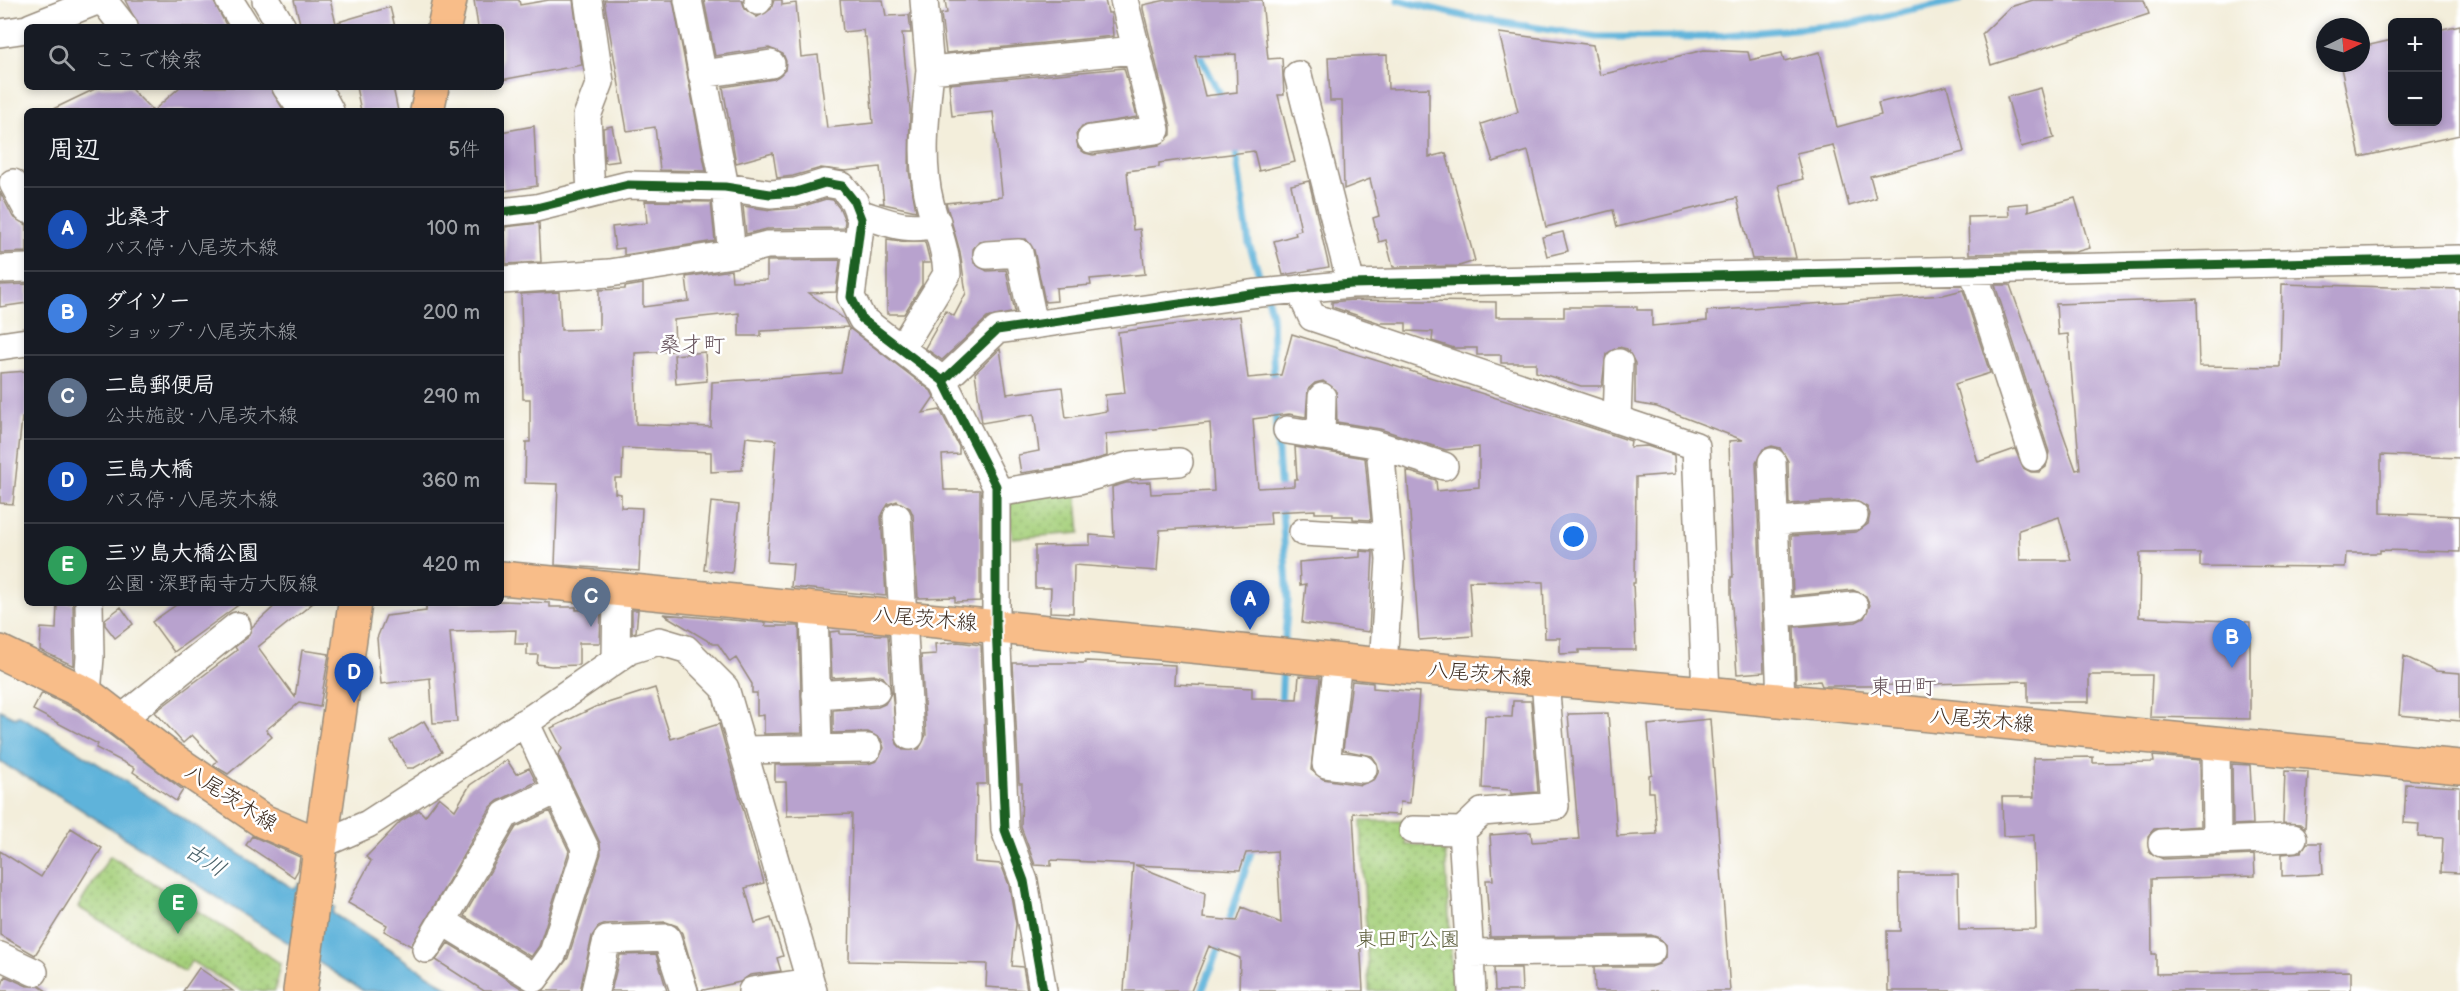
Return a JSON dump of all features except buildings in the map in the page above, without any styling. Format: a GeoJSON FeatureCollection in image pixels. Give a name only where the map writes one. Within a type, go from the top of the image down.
{"type":"FeatureCollection","features":[{"type":"Feature","properties":{"kind":"main road"},"geometry":{"type":"LineString","coordinates":[[445,24],[450,0]]}},
{"type":"Feature","properties":{"kind":"main road"},"geometry":{"type":"LineString","coordinates":[[428,108],[431,90]]}},
{"type":"Feature","properties":{"kind":"main road","name":"八尾茨木線"},"geometry":{"type":"LineString","coordinates":[[504,578],[996,625],[1338,661],[1706,693],[2460,767]]}},
{"type":"Feature","properties":{"kind":"main road"},"geometry":{"type":"LineString","coordinates":[[302,981],[356,606]]}},
{"type":"Feature","properties":{"kind":"main road","name":"八尾茨木線"},"geometry":{"type":"LineString","coordinates":[[0,652],[87,694],[170,758],[263,821],[320,845]]}},
{"type":"Feature","properties":{"kind":"street"},"geometry":{"type":"LineString","coordinates":[[39,24],[101,0],[121,24]]}},
{"type":"Feature","properties":{"kind":"street"},"geometry":{"type":"LineString","coordinates":[[229,0],[244,24]]}},
{"type":"Feature","properties":{"kind":"street"},"geometry":{"type":"LineString","coordinates":[[266,0],[280,24]]}},
{"type":"Feature","properties":{"kind":"street"},"geometry":{"type":"LineString","coordinates":[[588,0],[600,82],[587,116],[591,194]]}},
{"type":"Feature","properties":{"kind":"street"},"geometry":{"type":"LineString","coordinates":[[688,0],[725,187],[732,254]]}},
{"type":"Feature","properties":{"kind":"street"},"geometry":{"type":"LineString","coordinates":[[901,349],[947,274],[937,222],[930,202],[923,138],[930,70],[924,0]]}},
{"type":"Feature","properties":{"kind":"street"},"geometry":{"type":"LineString","coordinates":[[1091,139],[1156,130],[1124,0]]}},
{"type":"Feature","properties":{"kind":"street"},"geometry":{"type":"LineString","coordinates":[[0,33],[24,29]]}},
{"type":"Feature","properties":{"kind":"street"},"geometry":{"type":"LineString","coordinates":[[930,70],[1135,50]]}},
{"type":"Feature","properties":{"kind":"street"},"geometry":{"type":"LineString","coordinates":[[702,74],[771,64]]}},
{"type":"Feature","properties":{"kind":"street"},"geometry":{"type":"LineString","coordinates":[[1298,75],[1351,284]]}},
{"type":"Feature","properties":{"kind":"street"},"geometry":{"type":"LineString","coordinates":[[288,90],[301,108]]}},
{"type":"Feature","properties":{"kind":"street"},"geometry":{"type":"LineString","coordinates":[[319,90],[328,108]]}},
{"type":"Feature","properties":{"kind":"street"},"geometry":{"type":"LineString","coordinates":[[13,183],[24,203]]}},
{"type":"Feature","properties":{"kind":"street"},"geometry":{"type":"LineString","coordinates":[[504,212],[536,208],[628,185],[725,187],[770,194],[796,192],[825,183],[842,186],[854,201],[861,219],[851,297],[862,319],[943,381],[996,486],[996,625],[1005,830],[1024,882],[1043,991]]}},
{"type":"Feature","properties":{"kind":"street"},"geometry":{"type":"LineString","coordinates":[[858,213],[902,227],[923,228],[937,222]]}},
{"type":"Feature","properties":{"kind":"street"},"geometry":{"type":"LineString","coordinates":[[504,280],[610,273],[732,254],[767,245],[858,244]]}},
{"type":"Feature","properties":{"kind":"street"},"geometry":{"type":"LineString","coordinates":[[987,255],[1019,253],[1034,325]]}},
{"type":"Feature","properties":{"kind":"street"},"geometry":{"type":"LineString","coordinates":[[943,381],[998,330],[1351,284],[2460,259]]}},
{"type":"Feature","properties":{"kind":"street"},"geometry":{"type":"LineString","coordinates":[[0,269],[24,268]]}},
{"type":"Feature","properties":{"kind":"street"},"geometry":{"type":"LineString","coordinates":[[1974,270],[2034,457]]}},
{"type":"Feature","properties":{"kind":"street"},"geometry":{"type":"LineString","coordinates":[[1278,292],[1312,317],[1696,446],[1706,693]]}},
{"type":"Feature","properties":{"kind":"street"},"geometry":{"type":"LineString","coordinates":[[0,346],[24,342]]}},
{"type":"Feature","properties":{"kind":"street"},"geometry":{"type":"LineString","coordinates":[[1617,419],[1619,363]]}},
{"type":"Feature","properties":{"kind":"street"},"geometry":{"type":"LineString","coordinates":[[1321,436],[1322,396]]}},
{"type":"Feature","properties":{"kind":"street"},"geometry":{"type":"LineString","coordinates":[[1287,430],[1380,446],[1444,466]]}},
{"type":"Feature","properties":{"kind":"street"},"geometry":{"type":"LineString","coordinates":[[1380,446],[1390,560],[1383,665]]}},
{"type":"Feature","properties":{"kind":"street"},"geometry":{"type":"LineString","coordinates":[[996,493],[1079,480],[1132,465],[1179,462]]}},
{"type":"Feature","properties":{"kind":"street"},"geometry":{"type":"LineString","coordinates":[[1772,462],[1781,701]]}},
{"type":"Feature","properties":{"kind":"street"},"geometry":{"type":"LineString","coordinates":[[1774,521],[1854,516]]}},
{"type":"Feature","properties":{"kind":"street"},"geometry":{"type":"LineString","coordinates":[[897,517],[910,736]]}},
{"type":"Feature","properties":{"kind":"street"},"geometry":{"type":"LineString","coordinates":[[1303,532],[1388,537]]}},
{"type":"Feature","properties":{"kind":"street"},"geometry":{"type":"LineString","coordinates":[[616,659],[617,590]]}},
{"type":"Feature","properties":{"kind":"street"},"geometry":{"type":"LineString","coordinates":[[87,694],[90,657],[89,606]]}},
{"type":"Feature","properties":{"kind":"street"},"geometry":{"type":"LineString","coordinates":[[1777,613],[1854,606]]}},
{"type":"Feature","properties":{"kind":"street"},"geometry":{"type":"LineString","coordinates":[[814,609],[818,748]]}},
{"type":"Feature","properties":{"kind":"street"},"geometry":{"type":"LineString","coordinates":[[120,720],[237,626]]}},
{"type":"Feature","properties":{"kind":"street"},"geometry":{"type":"LineString","coordinates":[[320,845],[368,824],[525,722],[630,650],[659,641],[686,649],[725,688],[812,986],[752,991]]}},
{"type":"Feature","properties":{"kind":"street"},"geometry":{"type":"LineString","coordinates":[[1338,661],[1326,764],[1363,769]]}},
{"type":"Feature","properties":{"kind":"street"},"geometry":{"type":"LineString","coordinates":[[1413,830],[1462,831],[1482,812],[1555,806],[1545,680]]}},
{"type":"Feature","properties":{"kind":"street"},"geometry":{"type":"LineString","coordinates":[[816,695],[876,691]]}},
{"type":"Feature","properties":{"kind":"street"},"geometry":{"type":"LineString","coordinates":[[442,921],[535,978],[553,953],[586,850],[525,722]]}},
{"type":"Feature","properties":{"kind":"street"},"geometry":{"type":"LineString","coordinates":[[2216,743],[2217,840]]}},
{"type":"Feature","properties":{"kind":"street"},"geometry":{"type":"LineString","coordinates":[[743,750],[868,748]]}},
{"type":"Feature","properties":{"kind":"street"},"geometry":{"type":"LineString","coordinates":[[426,949],[505,815],[557,790]]}},
{"type":"Feature","properties":{"kind":"street"},"geometry":{"type":"LineString","coordinates":[[1462,831],[1472,991]]}},
{"type":"Feature","properties":{"kind":"street"},"geometry":{"type":"LineString","coordinates":[[2162,843],[2293,838]]}},
{"type":"Feature","properties":{"kind":"street"},"geometry":{"type":"LineString","coordinates":[[595,991],[608,940],[668,938],[684,991]]}},
{"type":"Feature","properties":{"kind":"street"},"geometry":{"type":"LineString","coordinates":[[1470,953],[1651,951]]}},
{"type":"Feature","properties":{"kind":"street"},"geometry":{"type":"LineString","coordinates":[[0,956],[34,972]]}},
{"type":"Feature","properties":{"kind":"green space"},"geometry":{"type":"Polygon","coordinates":[[[1076,490],[1080,533],[1012,538],[1009,495],[1076,490]]]}},
{"type":"Feature","properties":{"kind":"green space","name":"東田町公園"},"geometry":{"type":"Polygon","coordinates":[[[1361,821],[1406,821],[1406,845],[1445,845],[1453,991],[1369,991],[1361,821]]]}},
{"type":"Feature","properties":{"kind":"green space"},"geometry":{"type":"Polygon","coordinates":[[[110,856],[280,963],[275,991],[242,991],[191,961],[185,972],[78,907],[110,856]]]}},
{"type":"Feature","properties":{"kind":"water","name":"古川"},"geometry":{"type":"Polygon","coordinates":[[[0,710],[16,718],[18,715],[48,732],[294,889],[299,883],[335,907],[332,913],[453,991],[363,991],[68,801],[0,762],[0,710]]]}},
{"type":"Feature","properties":{"kind":"waterway"},"geometry":{"type":"LineString","coordinates":[[1398,0],[1467,17],[1597,37],[1705,37],[1849,24],[1960,0]]}},
{"type":"Feature","properties":{"kind":"waterway"},"geometry":{"type":"LineString","coordinates":[[1196,48],[1224,102]]}},
{"type":"Feature","properties":{"kind":"waterway"},"geometry":{"type":"LineString","coordinates":[[1235,145],[1249,244],[1263,286]]}},
{"type":"Feature","properties":{"kind":"waterway"},"geometry":{"type":"LineString","coordinates":[[1267,297],[1272,315],[1274,384]]}},
{"type":"Feature","properties":{"kind":"waterway"},"geometry":{"type":"LineString","coordinates":[[1275,407],[1288,600],[1284,647]]}},
{"type":"Feature","properties":{"kind":"waterway"},"geometry":{"type":"LineString","coordinates":[[1281,707],[1283,664]]}},
{"type":"Feature","properties":{"kind":"waterway"},"geometry":{"type":"LineString","coordinates":[[1227,927],[1253,846]]}},
{"type":"Feature","properties":{"kind":"waterway"},"geometry":{"type":"LineString","coordinates":[[1202,991],[1221,943]]}},
{"type":"Feature","properties":{"kind":"cycle path"},"geometry":{"type":"LineString","coordinates":[[504,212],[536,208],[628,185],[725,187],[770,194],[796,192],[825,183],[842,186],[854,201],[861,219],[851,297],[862,319],[943,381],[996,486],[996,625],[1005,830],[1024,881],[1043,991]]}},
{"type":"Feature","properties":{"kind":"cycle path"},"geometry":{"type":"LineString","coordinates":[[943,381],[997,330],[1250,294],[1351,284],[2460,259]]}},
{"type":"Feature","properties":{"kind":"place","name":"二島郵便局"},"geometry":{"type":"Point","coordinates":[591,627]}},
{"type":"Feature","properties":{"kind":"place","name":"北桑才"},"geometry":{"type":"Point","coordinates":[1250,630]}},
{"type":"Feature","properties":{"kind":"place","name":"ダイソー"},"geometry":{"type":"Point","coordinates":[2232,668]}},
{"type":"Feature","properties":{"kind":"place","name":"三島大橋"},"geometry":{"type":"Point","coordinates":[354,703]}},
{"type":"Feature","properties":{"kind":"place","name":"三ツ島大橋公園"},"geometry":{"type":"Point","coordinates":[178,934]}},
{"type":"Feature","properties":{"kind":"district","name":"桑才町"},"geometry":{"type":"Point","coordinates":[692,345]}},
{"type":"Feature","properties":{"kind":"district","name":"東田町"},"geometry":{"type":"Point","coordinates":[1903,687]}}]}
